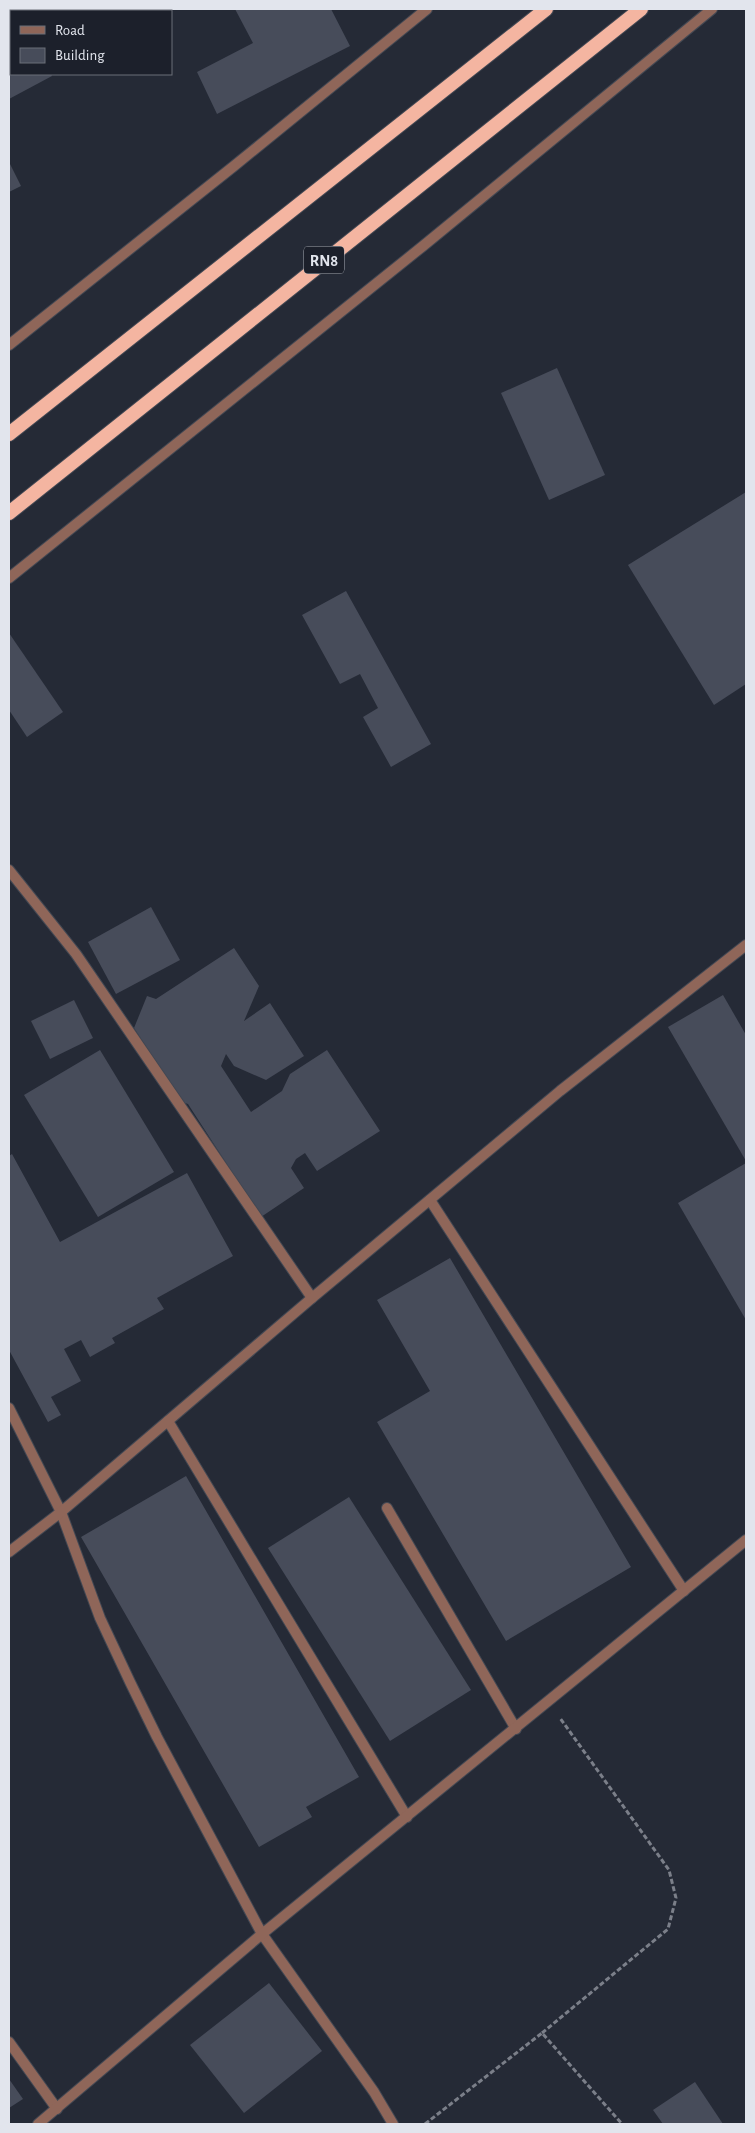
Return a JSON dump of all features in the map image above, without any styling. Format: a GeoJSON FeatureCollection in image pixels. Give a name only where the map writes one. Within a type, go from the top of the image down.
{"type":"FeatureCollection","features":[{"type":"Feature","properties":{"kind":"highway"},"geometry":{"type":"LineString","coordinates":[[9,434],[546,9]]}},
{"type":"Feature","properties":{"kind":"highway","name":"RN8"},"geometry":{"type":"LineString","coordinates":[[9,513],[640,9]]}},
{"type":"Feature","properties":{"kind":"street"},"geometry":{"type":"LineString","coordinates":[[9,345],[427,9]]}},
{"type":"Feature","properties":{"kind":"street"},"geometry":{"type":"LineString","coordinates":[[9,578],[423,246],[712,9]]}},
{"type":"Feature","properties":{"kind":"street"},"geometry":{"type":"LineString","coordinates":[[9,870],[76,954],[312,1298]]}},
{"type":"Feature","properties":{"kind":"street"},"geometry":{"type":"LineString","coordinates":[[9,1552],[61,1512],[312,1298],[560,1091],[746,945]]}},
{"type":"Feature","properties":{"kind":"street"},"geometry":{"type":"LineString","coordinates":[[430,1200],[684,1591]]}},
{"type":"Feature","properties":{"kind":"street"},"geometry":{"type":"LineString","coordinates":[[9,1408],[61,1512],[100,1618],[130,1682],[157,1737],[262,1934],[374,2092],[393,2124]]}},
{"type":"Feature","properties":{"kind":"street"},"geometry":{"type":"LineString","coordinates":[[168,1421],[407,1816]]}},
{"type":"Feature","properties":{"kind":"street"},"geometry":{"type":"LineString","coordinates":[[387,1508],[516,1729]]}},
{"type":"Feature","properties":{"kind":"street"},"geometry":{"type":"LineString","coordinates":[[38,2124],[262,1934],[746,1540]]}},
{"type":"Feature","properties":{"kind":"street"},"geometry":{"type":"LineString","coordinates":[[9,2042],[57,2108]]}},
{"type":"Feature","properties":{"kind":"path"},"geometry":{"type":"LineString","coordinates":[[425,2124],[542,2034],[668,1930],[676,1898],[669,1870],[549,1702]]}},
{"type":"Feature","properties":{"kind":"path"},"geometry":{"type":"LineString","coordinates":[[542,2034],[622,2124]]}},
{"type":"Feature","properties":{"kind":"building"},"geometry":{"type":"Polygon","coordinates":[[[9,9],[17,9],[10,10],[10,75],[52,76],[9,99],[9,9]]]}},
{"type":"Feature","properties":{"kind":"building"},"geometry":{"type":"Polygon","coordinates":[[[235,9],[331,9],[350,46],[217,114],[197,72],[253,43],[235,9]]]}},
{"type":"Feature","properties":{"kind":"building"},"geometry":{"type":"Polygon","coordinates":[[[9,162],[21,186],[9,192],[9,162]]]}},
{"type":"Feature","properties":{"kind":"building"},"geometry":{"type":"Polygon","coordinates":[[[557,368],[605,475],[549,500],[501,393],[557,368]]]}},
{"type":"Feature","properties":{"kind":"building"},"geometry":{"type":"Polygon","coordinates":[[[746,492],[746,684],[714,705],[628,565],[746,492]]]}},
{"type":"Feature","properties":{"kind":"building"},"geometry":{"type":"Polygon","coordinates":[[[346,591],[431,744],[391,767],[363,717],[378,708],[360,674],[340,684],[302,615],[346,591]]]}},
{"type":"Feature","properties":{"kind":"building"},"geometry":{"type":"Polygon","coordinates":[[[9,633],[63,712],[27,737],[9,710],[9,633]]]}},
{"type":"Feature","properties":{"kind":"building"},"geometry":{"type":"Polygon","coordinates":[[[151,907],[180,960],[116,994],[88,942],[151,907]]]}},
{"type":"Feature","properties":{"kind":"building"},"geometry":{"type":"Polygon","coordinates":[[[234,948],[259,986],[244,1021],[270,1003],[304,1056],[266,1080],[234,1066],[226,1054],[221,1066],[251,1112],[282,1091],[290,1074],[327,1050],[380,1131],[317,1171],[305,1153],[296,1159],[291,1168],[304,1188],[261,1217],[188,1104],[182,1102],[134,1028],[147,996],[156,999],[234,948]]]}},
{"type":"Feature","properties":{"kind":"building"},"geometry":{"type":"Polygon","coordinates":[[[723,995],[746,1035],[746,1161],[668,1027],[723,995]]]}},
{"type":"Feature","properties":{"kind":"building"},"geometry":{"type":"Polygon","coordinates":[[[74,1000],[93,1038],[50,1059],[31,1021],[74,1000]]]}},
{"type":"Feature","properties":{"kind":"building"},"geometry":{"type":"Polygon","coordinates":[[[100,1050],[174,1172],[98,1217],[24,1095],[100,1050]]]}},
{"type":"Feature","properties":{"kind":"building"},"geometry":{"type":"Polygon","coordinates":[[[12,1154],[60,1242],[187,1173],[233,1256],[157,1298],[164,1309],[112,1338],[115,1343],[90,1357],[81,1340],[64,1349],[81,1381],[51,1397],[61,1415],[48,1422],[9,1350],[9,1156],[12,1154]]]}},
{"type":"Feature","properties":{"kind":"building"},"geometry":{"type":"Polygon","coordinates":[[[746,1163],[746,1320],[678,1203],[746,1163]]]}},
{"type":"Feature","properties":{"kind":"building"},"geometry":{"type":"Polygon","coordinates":[[[450,1258],[631,1567],[506,1641],[377,1422],[430,1391],[377,1300],[450,1258]]]}},
{"type":"Feature","properties":{"kind":"building"},"geometry":{"type":"Polygon","coordinates":[[[186,1476],[359,1777],[306,1807],[312,1817],[259,1847],[81,1537],[186,1476]]]}},
{"type":"Feature","properties":{"kind":"building"},"geometry":{"type":"Polygon","coordinates":[[[349,1497],[471,1690],[390,1741],[268,1548],[349,1497]]]}},
{"type":"Feature","properties":{"kind":"building"},"geometry":{"type":"Polygon","coordinates":[[[269,1983],[322,2051],[244,2113],[190,2045],[269,1983]]]}},
{"type":"Feature","properties":{"kind":"building"},"geometry":{"type":"Polygon","coordinates":[[[9,2079],[23,2099],[9,2108],[9,2079]]]}},
{"type":"Feature","properties":{"kind":"building"},"geometry":{"type":"Polygon","coordinates":[[[695,2082],[723,2124],[663,2124],[653,2110],[695,2082]]]}}]}
